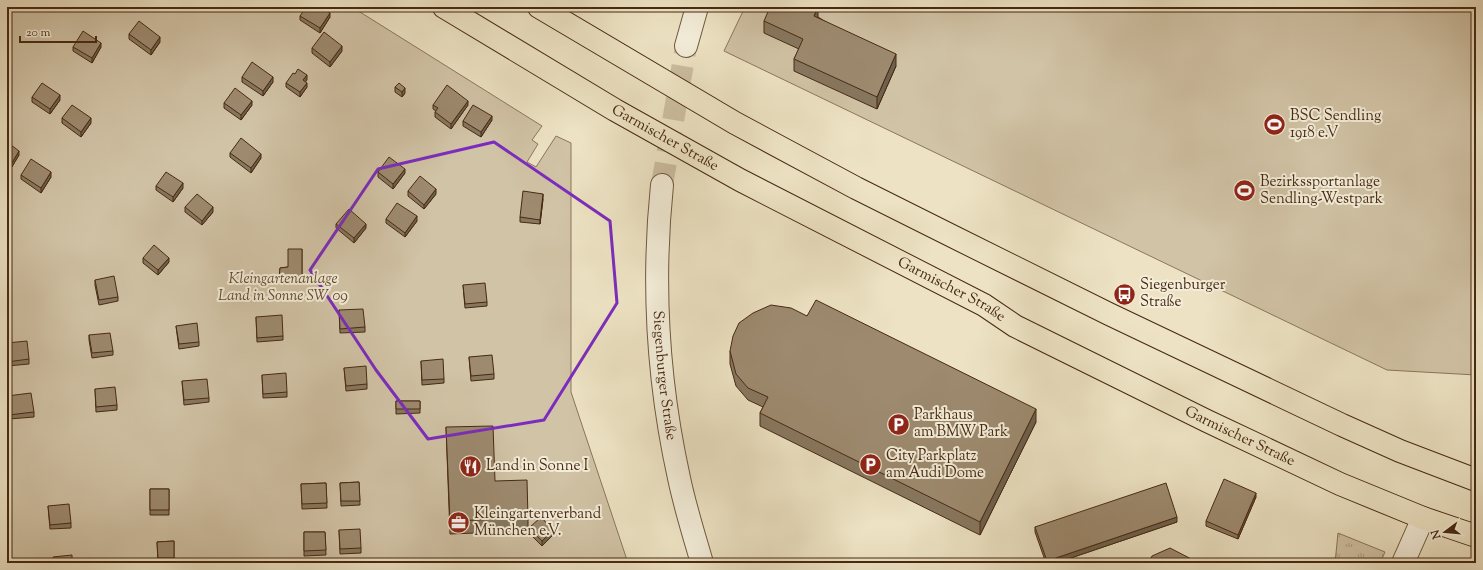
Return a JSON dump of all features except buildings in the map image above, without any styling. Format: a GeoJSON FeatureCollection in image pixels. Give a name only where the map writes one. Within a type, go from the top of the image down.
{"type":"FeatureCollection","features":[{"type":"Feature","properties":{"kind":"highway","name":"Garmischer Straße"},"geometry":{"type":"LineString","coordinates":[[444,7],[615,110],[726,172],[984,305],[1015,326],[1207,421],[1340,484],[1423,518],[1476,536]]}},
{"type":"Feature","properties":{"kind":"highway"},"geometry":{"type":"LineString","coordinates":[[539,7],[735,123],[945,233],[1342,425],[1400,451],[1476,480]]}},
{"type":"Feature","properties":{"kind":"street"},"geometry":{"type":"LineString","coordinates":[[686,46],[696,7]]}},
{"type":"Feature","properties":{"kind":"street","name":"Siegenburger Straße"},"geometry":{"type":"LineString","coordinates":[[662,185],[657,262],[659,335],[667,412],[679,478],[702,563]]}},
{"type":"Feature","properties":{"kind":"street"},"geometry":{"type":"LineString","coordinates":[[1403,563],[1423,518]]}},
{"type":"Feature","properties":{"kind":"highlighted area"},"geometry":{"type":"Polygon","coordinates":[[[494,142],[610,221],[617,303],[544,420],[428,439],[376,370],[310,270],[378,169],[494,142]]]}},
{"type":"Feature","properties":{"kind":"green space","name":"Kleingartenanlage Land in Sonne SW 09"},"geometry":{"type":"Polygon","coordinates":[[[7,7],[352,7],[542,126],[532,140],[538,144],[527,162],[536,167],[556,136],[571,143],[571,392],[628,563],[7,563],[7,7]]]}},
{"type":"Feature","properties":{"kind":"green space","name":"Bezirkssportanlage Sendling-Westpark"},"geometry":{"type":"Polygon","coordinates":[[[745,7],[1476,7],[1476,375],[1387,370],[724,51],[745,7]]]}},
{"type":"Feature","properties":{"kind":"green space"},"geometry":{"type":"Polygon","coordinates":[[[1338,533],[1385,552],[1380,563],[1335,563],[1338,533]]]}},
{"type":"Feature","properties":{"kind":"tunnel"},"geometry":{"type":"LineString","coordinates":[[662,185],[686,46]]}},
{"type":"Feature","properties":{"kind":"place","name":"BSC Sendling 1918 e.V"},"geometry":{"type":"Point","coordinates":[1274,125]}},
{"type":"Feature","properties":{"kind":"place","name":"Bezirkssportanlage Sendling-Westpark"},"geometry":{"type":"Point","coordinates":[1245,191]}},
{"type":"Feature","properties":{"kind":"place","name":"Siegenburger Straße"},"geometry":{"type":"Point","coordinates":[1125,294]}},
{"type":"Feature","properties":{"kind":"place","name":"Parkhaus am BMW Park"},"geometry":{"type":"Point","coordinates":[898,424]}},
{"type":"Feature","properties":{"kind":"place","name":"City Parkplatz am Audi Dome"},"geometry":{"type":"Point","coordinates":[871,465]}},
{"type":"Feature","properties":{"kind":"place","name":"Land in Sonne I"},"geometry":{"type":"Point","coordinates":[471,466]}},
{"type":"Feature","properties":{"kind":"place","name":"Kleingartenverband München e.V."},"geometry":{"type":"Point","coordinates":[458,523]}}]}
